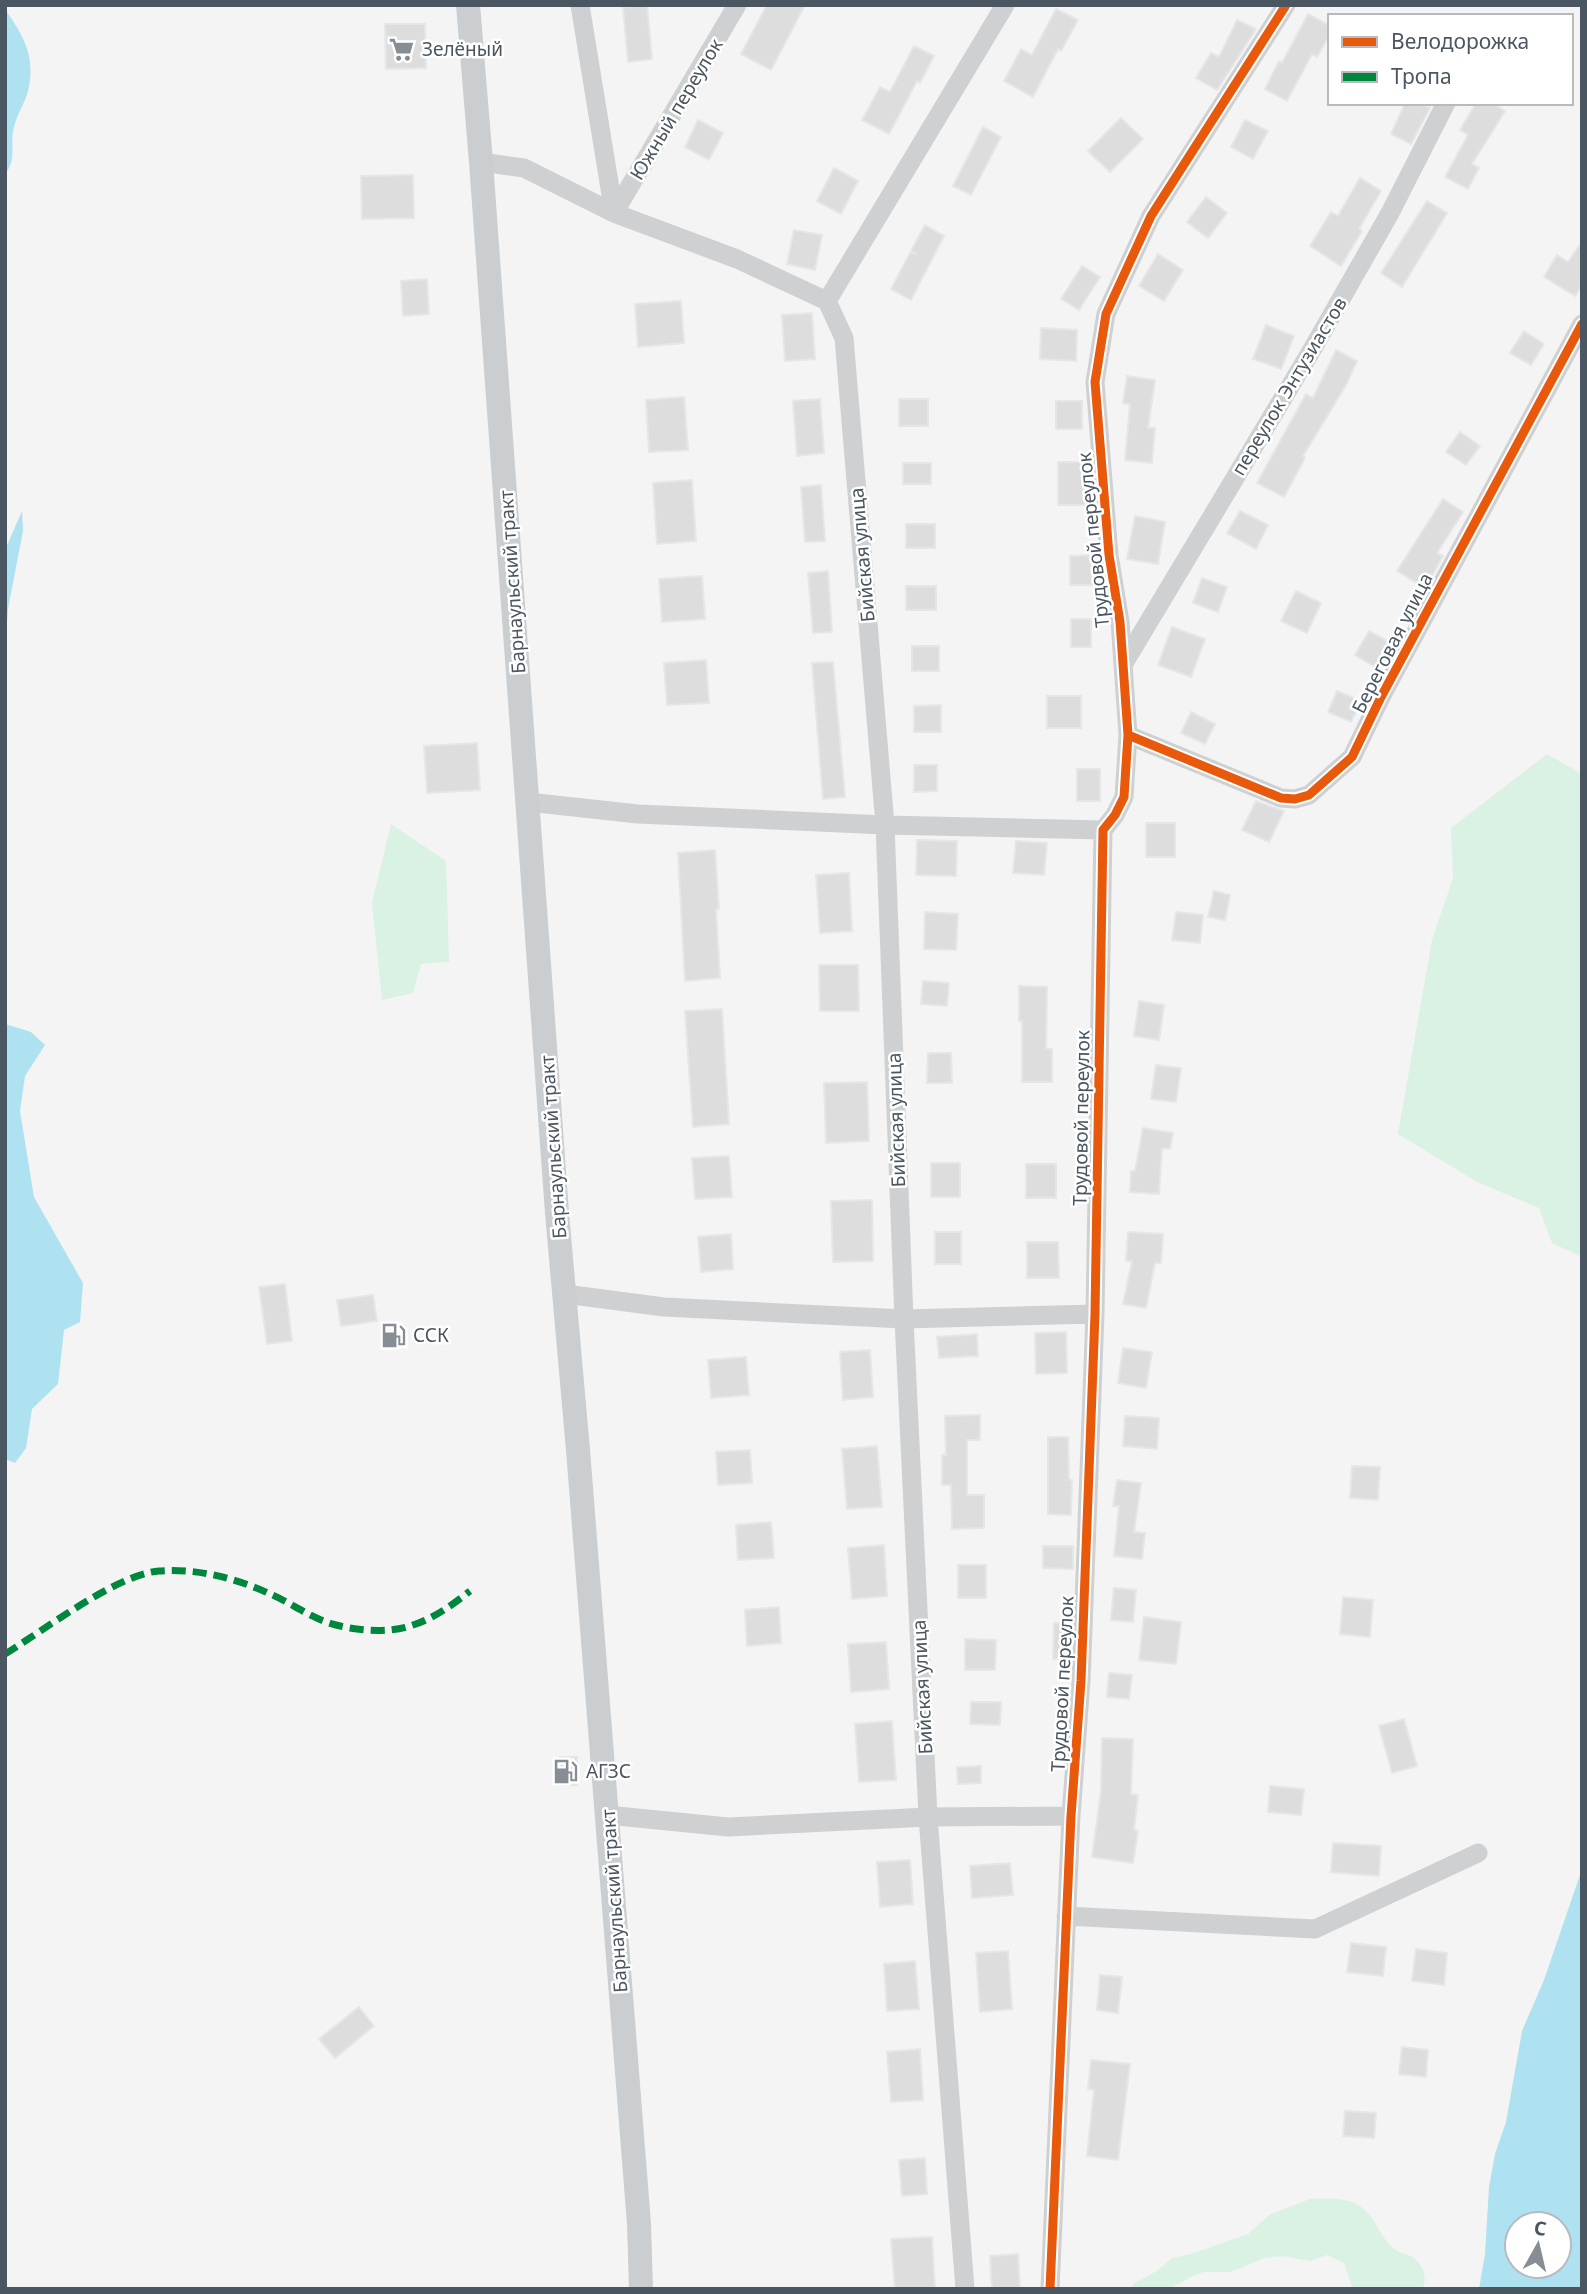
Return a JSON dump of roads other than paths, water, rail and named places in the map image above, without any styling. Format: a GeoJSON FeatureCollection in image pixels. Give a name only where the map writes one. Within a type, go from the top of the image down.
{"type":"FeatureCollection","features":[{"type":"Feature","properties":{"kind":"main road","name":"Барнаульский тракт"},"geometry":{"type":"LineString","coordinates":[[468,5],[565,1294],[639,2224],[641,2289]]}},
{"type":"Feature","properties":{"kind":"street"},"geometry":{"type":"LineString","coordinates":[[580,5],[614,213]]}},
{"type":"Feature","properties":{"kind":"street","name":"Южный переулок"},"geometry":{"type":"LineString","coordinates":[[614,213],[737,5]]}},
{"type":"Feature","properties":{"kind":"street"},"geometry":{"type":"LineString","coordinates":[[481,162],[524,168],[614,213],[737,259],[827,301],[1005,5]]}},
{"type":"Feature","properties":{"kind":"street","name":"Трудовой переулок"},"geometry":{"type":"LineString","coordinates":[[1050,2289],[1071,1816],[1082,1681],[1095,1314],[1103,830],[1115,816],[1124,797],[1128,735],[1121,622],[1109,555],[1095,382],[1107,314],[1151,216],[1286,5]]}},
{"type":"Feature","properties":{"kind":"street","name":"переулок Энтузиастов"},"geometry":{"type":"LineString","coordinates":[[1124,663],[1319,337],[1390,213],[1445,105]]}},
{"type":"Feature","properties":{"kind":"street","name":"Бийская улица"},"geometry":{"type":"LineString","coordinates":[[827,301],[844,338],[885,825],[904,1320],[928,1817],[965,2289]]}},
{"type":"Feature","properties":{"kind":"street","name":"Береговая улица"},"geometry":{"type":"LineString","coordinates":[[1128,735],[1281,798],[1294,799],[1309,795],[1352,757],[1381,697],[1582,324]]}},
{"type":"Feature","properties":{"kind":"street"},"geometry":{"type":"LineString","coordinates":[[528,802],[638,814],[885,825],[1103,830]]}},
{"type":"Feature","properties":{"kind":"street"},"geometry":{"type":"LineString","coordinates":[[565,1294],[664,1307],[904,1320],[1095,1314]]}},
{"type":"Feature","properties":{"kind":"street"},"geometry":{"type":"LineString","coordinates":[[607,1815],[728,1827],[928,1817],[1071,1816]]}},
{"type":"Feature","properties":{"kind":"street"},"geometry":{"type":"LineString","coordinates":[[1066,1916],[1315,1929],[1478,1853]]}},
{"type":"Feature","properties":{"kind":"water"},"geometry":{"type":"Polygon","coordinates":[[[5,9],[27,47],[30,79],[14,127],[11,162],[5,174],[5,9]]]}},
{"type":"Feature","properties":{"kind":"water"},"geometry":{"type":"Polygon","coordinates":[[[22,511],[23,531],[8,609],[5,646],[5,550],[22,511]]]}},
{"type":"Feature","properties":{"kind":"water"},"geometry":{"type":"Polygon","coordinates":[[[5,1024],[31,1032],[45,1045],[25,1076],[20,1111],[34,1197],[83,1283],[80,1322],[64,1330],[58,1384],[32,1409],[26,1448],[15,1463],[5,1459],[5,1024]]]}},
{"type":"Feature","properties":{"kind":"water"},"geometry":{"type":"Polygon","coordinates":[[[1582,1869],[1582,2289],[1479,2289],[1485,2254],[1489,2187],[1495,2154],[1506,2122],[1522,2031],[1544,1980],[1582,1869]]]}},
{"type":"Feature","properties":{"kind":"place","name":"Зелёный"},"geometry":{"type":"Point","coordinates":[402,49]}},
{"type":"Feature","properties":{"kind":"place","name":"ССК"},"geometry":{"type":"Point","coordinates":[393,1335]}},
{"type":"Feature","properties":{"kind":"place","name":"АГЗС"},"geometry":{"type":"Point","coordinates":[566,1771]}}]}
